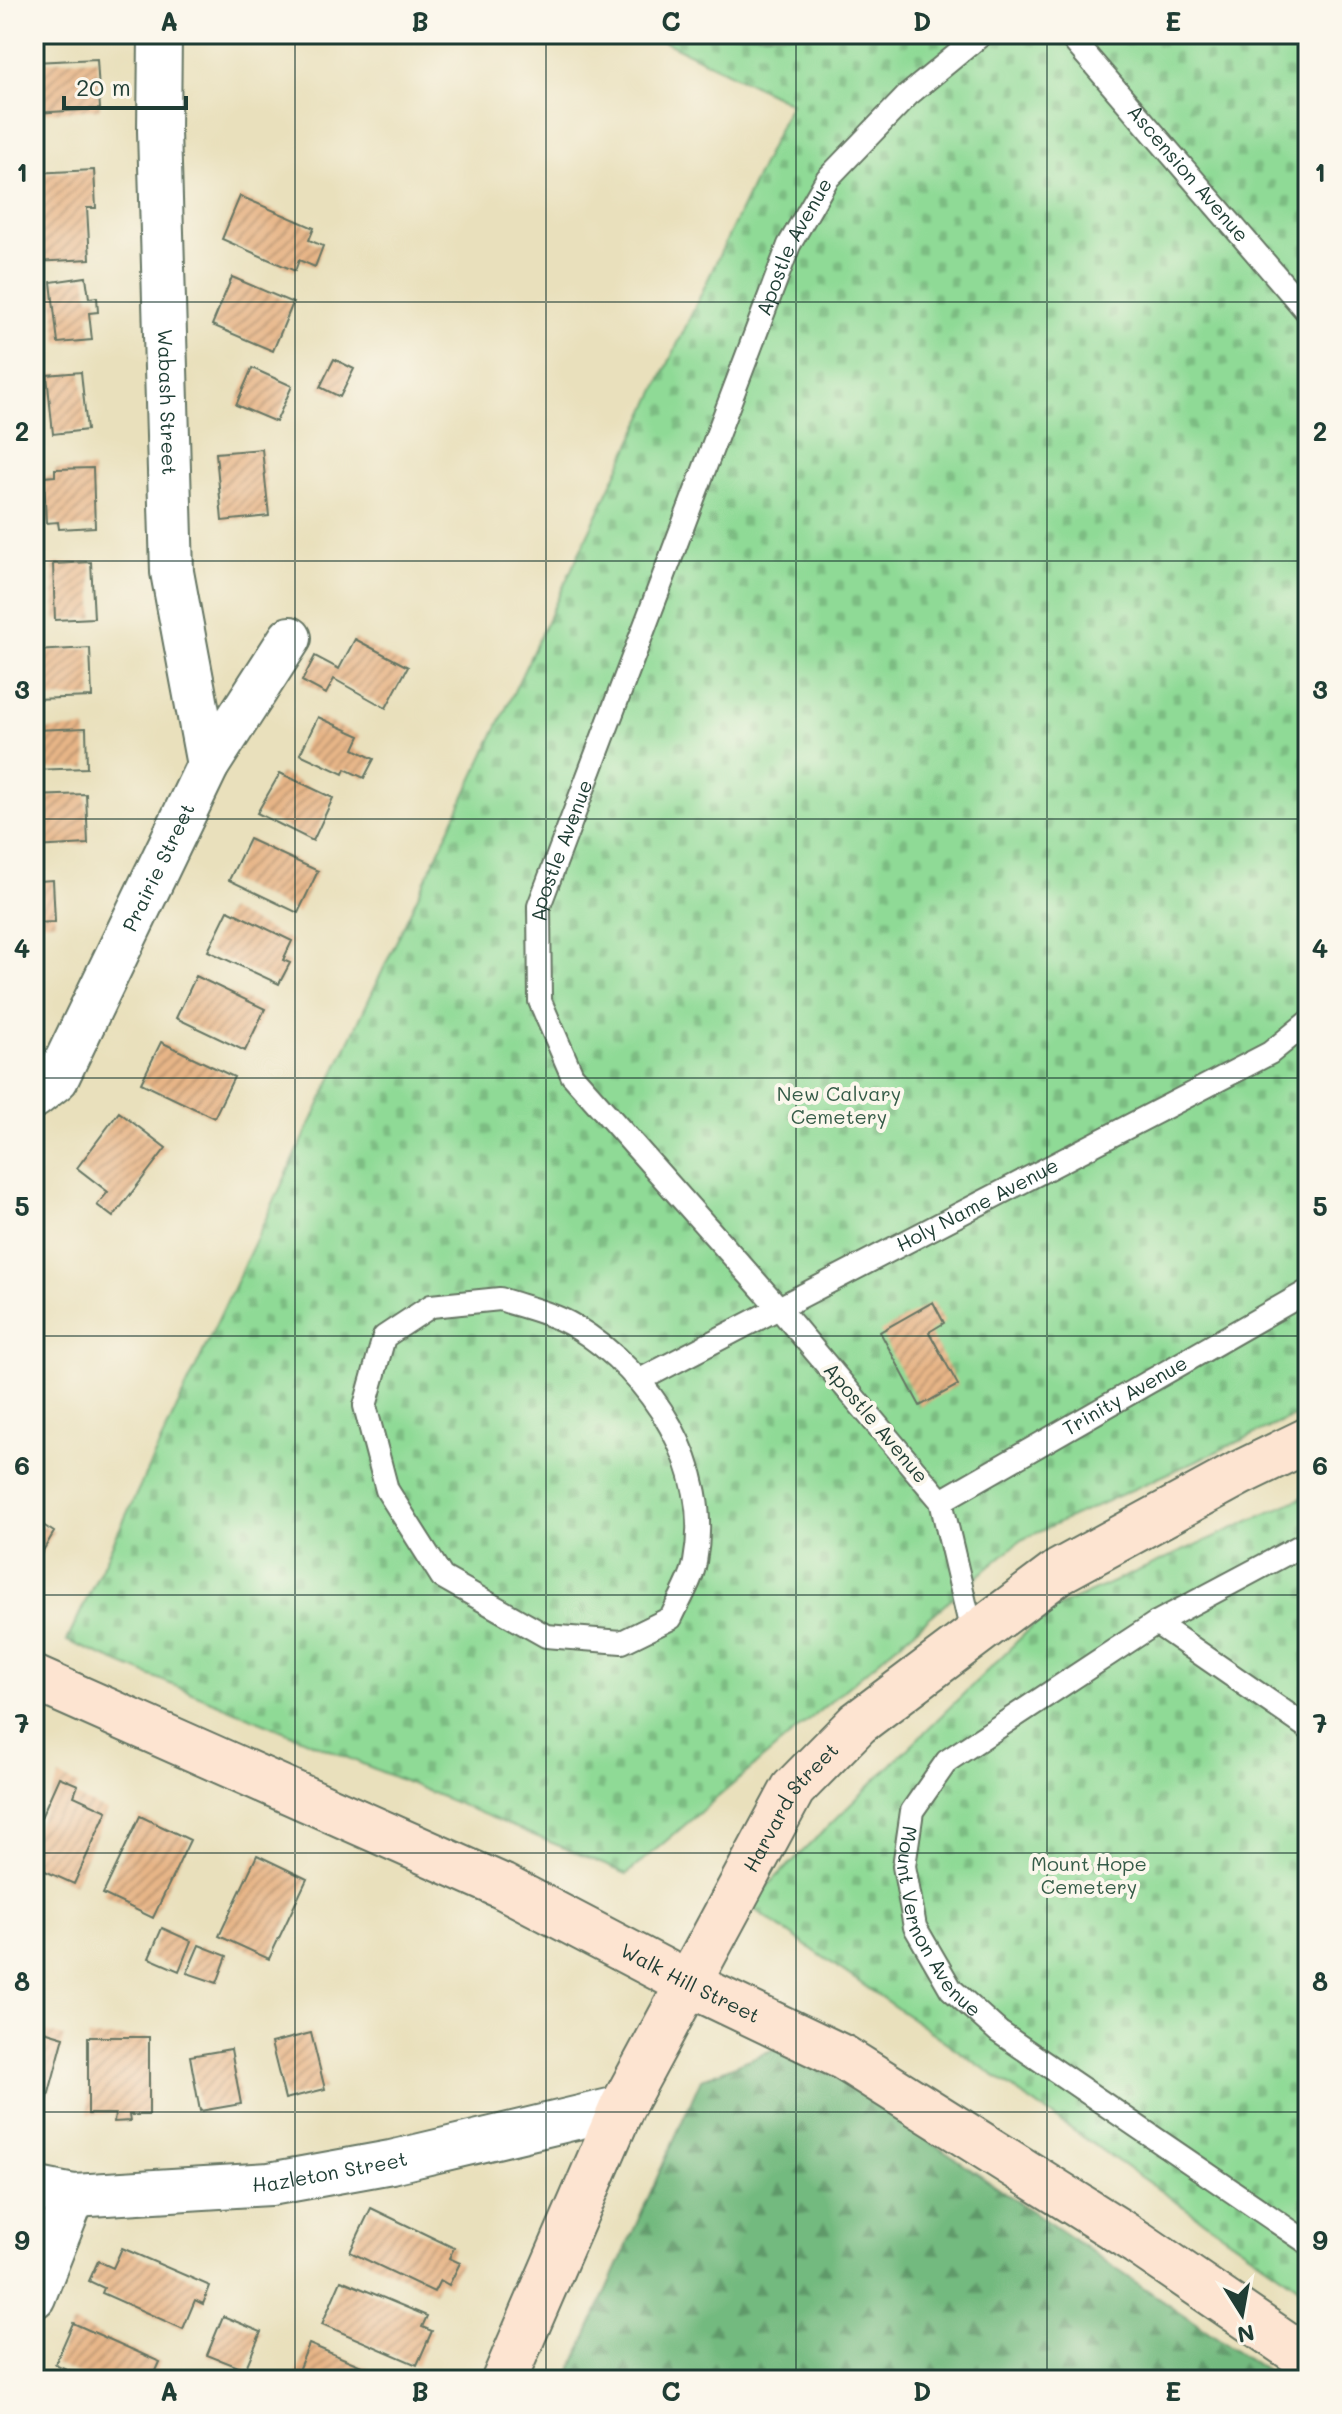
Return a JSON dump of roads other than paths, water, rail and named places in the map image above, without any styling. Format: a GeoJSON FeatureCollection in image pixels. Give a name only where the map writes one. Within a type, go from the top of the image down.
{"type":"FeatureCollection","features":[{"type":"Feature","properties":{"kind":"main road","name":"Harvard Street"},"geometry":{"type":"LineString","coordinates":[[504,2380],[622,2107],[691,1985],[793,1789],[858,1723],[1060,1571],[1240,1473],[1308,1440]]}},
{"type":"Feature","properties":{"kind":"main road","name":"Walk Hill Street"},"geometry":{"type":"LineString","coordinates":[[34,1678],[502,1886],[691,1985],[844,2058],[1138,2243],[1308,2359]]}},
{"type":"Feature","properties":{"kind":"street","name":"Wabash Street"},"geometry":{"type":"LineString","coordinates":[[160,34],[159,131],[172,572],[208,765]]}},
{"type":"Feature","properties":{"kind":"street","name":"Prairie Street"},"geometry":{"type":"LineString","coordinates":[[34,1097],[57,1079],[208,765],[290,638]]}},
{"type":"Feature","properties":{"kind":"street","name":"Hazleton Street"},"geometry":{"type":"LineString","coordinates":[[54,2192],[270,2184],[391,2162],[622,2107]]}},
{"type":"Feature","properties":{"kind":"street"},"geometry":{"type":"LineString","coordinates":[[34,2297],[54,2192]]}},
{"type":"Feature","properties":{"kind":"lane","name":"Apostle Avenue"},"geometry":{"type":"LineString","coordinates":[[973,1637],[941,1501],[778,1307],[572,1075],[540,1001],[539,906],[789,245],[827,179],[908,95],[982,34]]}},
{"type":"Feature","properties":{"kind":"lane","name":"Ascension Avenue"},"geometry":{"type":"LineString","coordinates":[[1068,34],[1308,313]]}},
{"type":"Feature","properties":{"kind":"lane","name":"Holy Name Avenue"},"geometry":{"type":"LineString","coordinates":[[640,1380],[1270,1053],[1308,1022]]}},
{"type":"Feature","properties":{"kind":"lane","name":"Trinity Avenue"},"geometry":{"type":"LineString","coordinates":[[941,1501],[1308,1291]]}},
{"type":"Feature","properties":{"kind":"lane"},"geometry":{"type":"LineString","coordinates":[[500,1299],[574,1326],[640,1380],[678,1437],[697,1498],[695,1563],[671,1618],[622,1642],[546,1636],[442,1577],[387,1490],[365,1406],[384,1337],[431,1306],[500,1299]]}},
{"type":"Feature","properties":{"kind":"lane","name":"Mount Vernon Avenue"},"geometry":{"type":"LineString","coordinates":[[1308,1542],[1156,1623],[947,1761],[912,1811],[904,1866],[915,1927],[951,1989],[999,2032],[1308,2243]]}},
{"type":"Feature","properties":{"kind":"lane"},"geometry":{"type":"LineString","coordinates":[[1156,1623],[1308,1728]]}},
{"type":"Feature","properties":{"kind":"park label","name":"New Calvary Cemetery"},"geometry":{"type":"Point","coordinates":[839,1106]}},
{"type":"Feature","properties":{"kind":"park label","name":"Mount Hope Cemetery"},"geometry":{"type":"Point","coordinates":[1089,1876]}}]}
